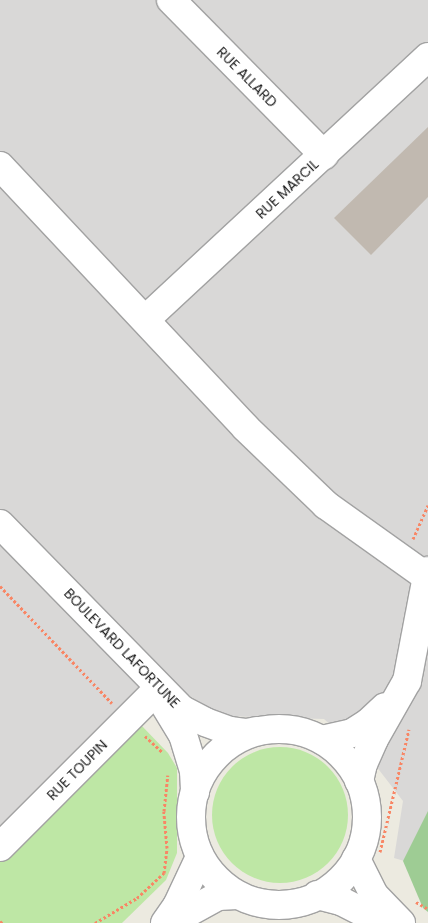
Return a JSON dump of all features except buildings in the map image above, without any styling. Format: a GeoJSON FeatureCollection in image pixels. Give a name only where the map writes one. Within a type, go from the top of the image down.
{"type":"FeatureCollection","features":[{"type":"Feature","properties":{"kind":"street","name":"RUE ALLARD"},"geometry":{"type":"LineString","coordinates":[[171,0],[324,155]]}},
{"type":"Feature","properties":{"kind":"street","name":"RUE MARCIL"},"geometry":{"type":"LineString","coordinates":[[146,319],[428,57]]}},
{"type":"Feature","properties":{"kind":"street"},"geometry":{"type":"LineString","coordinates":[[0,166],[146,319],[246,428],[326,505],[427,574],[407,681],[374,739],[363,764],[359,781]]}},
{"type":"Feature","properties":{"kind":"street","name":"BOULEVARD LAFORTUNE"},"geometry":{"type":"LineString","coordinates":[[0,524],[181,709],[205,722],[230,731],[247,733],[266,730]]}},
{"type":"Feature","properties":{"kind":"street","name":"BOULEVARD LAFORTUNE"},"geometry":{"type":"LineString","coordinates":[[0,534],[167,706],[184,735],[194,771],[195,792]]}},
{"type":"Feature","properties":{"kind":"street"},"geometry":{"type":"LineString","coordinates":[[322,740],[352,733],[368,723],[407,681]]}},
{"type":"Feature","properties":{"kind":"street","name":"RUE TOUPIN"},"geometry":{"type":"LineString","coordinates":[[0,847],[155,692]]}},
{"type":"Feature","properties":{"kind":"street"},"geometry":{"type":"LineString","coordinates":[[368,857],[317,896],[291,905],[263,905],[237,896],[215,879],[200,857],[192,836],[190,814],[195,792],[205,769],[221,751],[242,737],[266,730],[295,730],[322,740],[344,757],[359,781],[366,800],[367,820],[364,840],[368,857],[374,896],[401,923]]}},
{"type":"Feature","properties":{"kind":"street"},"geometry":{"type":"LineString","coordinates":[[165,923],[177,906],[200,857]]}},
{"type":"Feature","properties":{"kind":"street"},"geometry":{"type":"LineString","coordinates":[[169,923],[218,896],[237,896]]}},
{"type":"Feature","properties":{"kind":"street"},"geometry":{"type":"LineString","coordinates":[[317,896],[340,901],[384,923]]}},
{"type":"Feature","properties":{"kind":"path"},"geometry":{"type":"LineString","coordinates":[[414,544],[413,539],[428,505]]}},
{"type":"Feature","properties":{"kind":"path"},"geometry":{"type":"LineString","coordinates":[[0,586],[110,700]]}},
{"type":"Feature","properties":{"kind":"path"},"geometry":{"type":"LineString","coordinates":[[368,857],[410,728]]}},
{"type":"Feature","properties":{"kind":"path"},"geometry":{"type":"LineString","coordinates":[[144,735],[162,753],[164,760]]}},
{"type":"Feature","properties":{"kind":"path"},"geometry":{"type":"LineString","coordinates":[[95,923],[137,898],[164,873],[167,848],[164,811],[168,773]]}},
{"type":"Feature","properties":{"kind":"shaded area"},"geometry":{"type":"Polygon","coordinates":[[[0,0],[428,0],[428,868],[394,858],[403,801],[376,766],[324,719],[221,716],[173,685],[0,855],[0,0]]]}},
{"type":"Feature","properties":{"kind":"green space"},"geometry":{"type":"Polygon","coordinates":[[[140,724],[168,753],[177,768],[177,853],[166,880],[122,923],[0,923],[0,855],[140,724]]]}},
{"type":"Feature","properties":{"kind":"green space"},"geometry":{"type":"Polygon","coordinates":[[[280,747],[306,752],[318,758],[328,767],[337,777],[343,789],[348,815],[343,841],[337,853],[328,863],[318,872],[306,878],[280,883],[254,878],[242,872],[232,863],[223,853],[217,841],[212,815],[217,789],[223,777],[232,767],[242,758],[254,752],[280,747]]]}},
{"type":"Feature","properties":{"kind":"green space"},"geometry":{"type":"Polygon","coordinates":[[[428,811],[428,912],[423,908],[403,861],[428,811]]]}}]}
